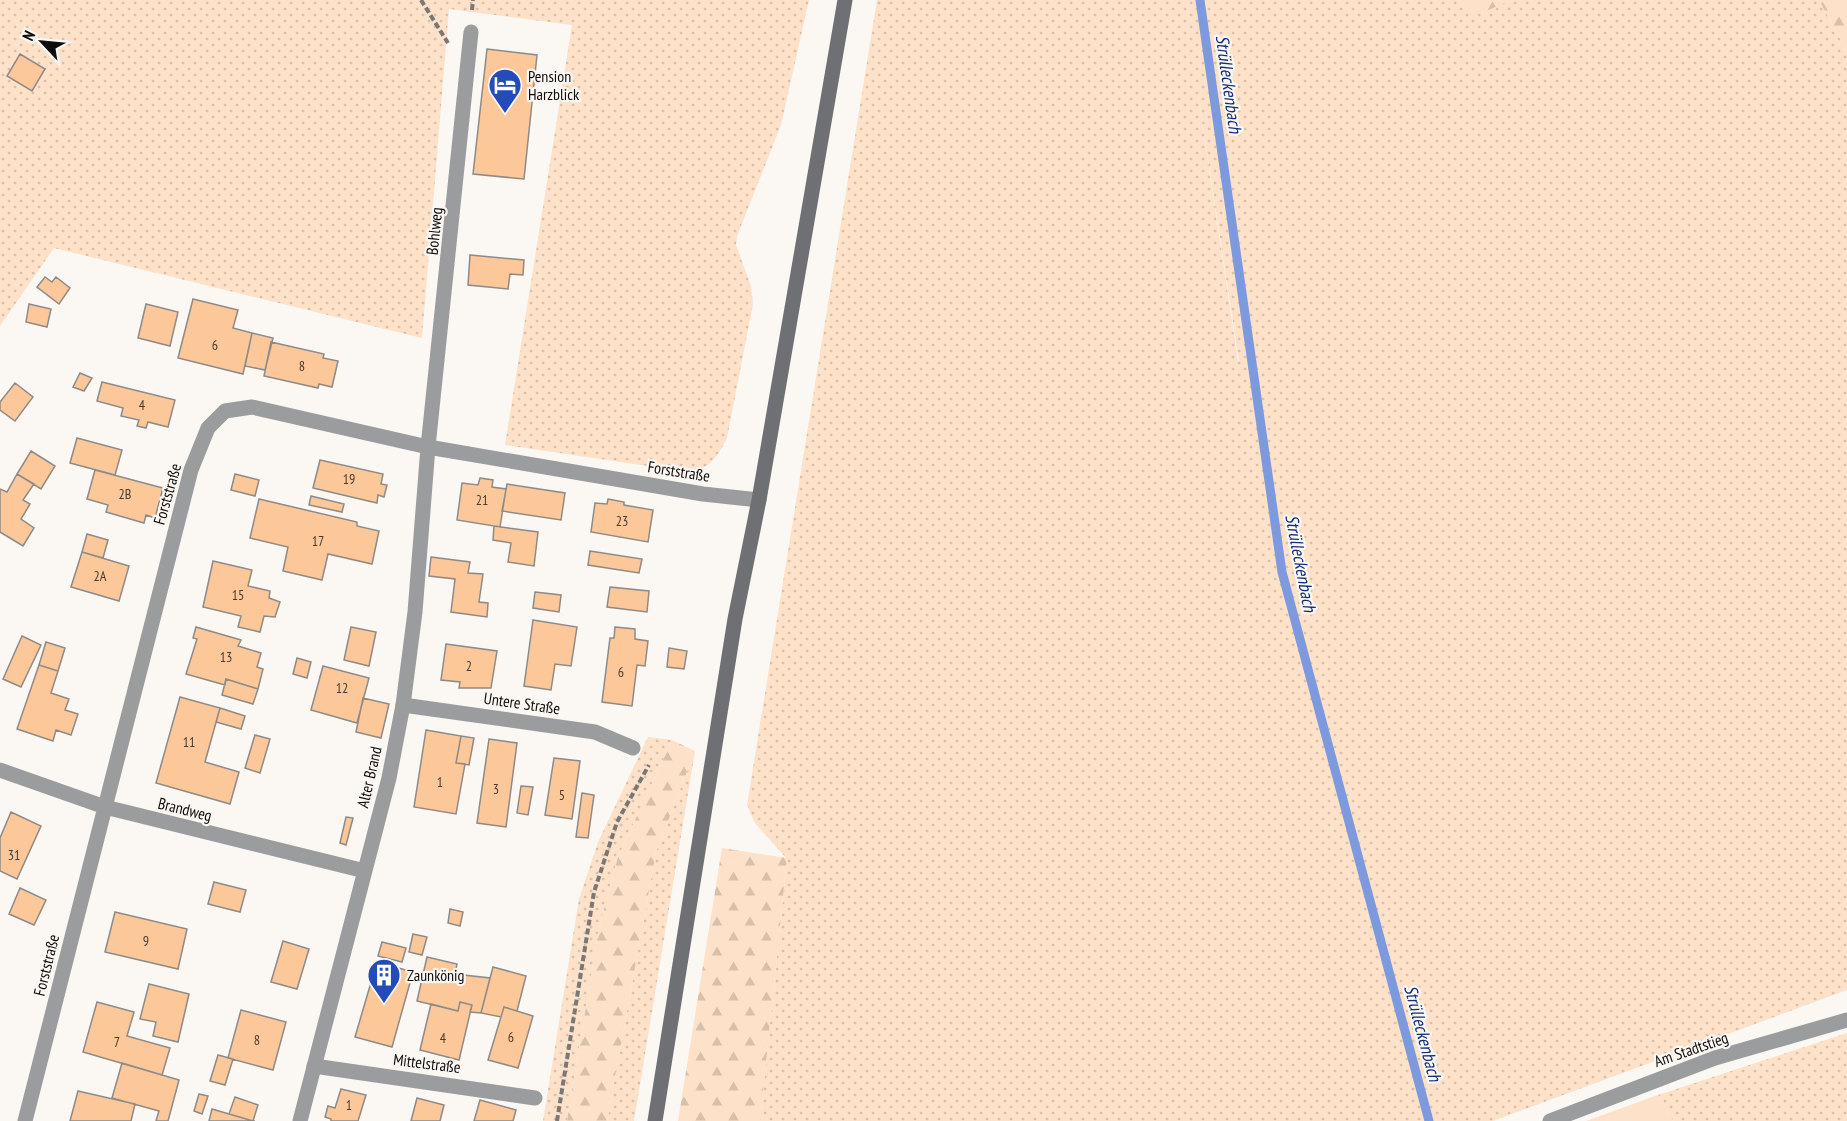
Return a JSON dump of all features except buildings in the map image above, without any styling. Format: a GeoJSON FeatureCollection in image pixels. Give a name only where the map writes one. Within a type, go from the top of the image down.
{"type":"FeatureCollection","features":[{"type":"Feature","properties":{"kind":"main road"},"geometry":{"type":"LineString","coordinates":[[655,1121],[735,619],[759,500],[845,0]]}},
{"type":"Feature","properties":{"kind":"street","name":"Bohlweg"},"geometry":{"type":"LineString","coordinates":[[430,440],[471,32]]}},
{"type":"Feature","properties":{"kind":"street","name":"Forststraße"},"geometry":{"type":"LineString","coordinates":[[25,1121],[191,470],[208,428],[225,411],[252,407],[703,494],[759,500]]}},
{"type":"Feature","properties":{"kind":"street","name":"Alter Brand"},"geometry":{"type":"LineString","coordinates":[[300,1121],[389,778],[403,705],[415,612],[430,440]]}},
{"type":"Feature","properties":{"kind":"street","name":"Untere Straße"},"geometry":{"type":"LineString","coordinates":[[403,705],[595,732],[633,748]]}},
{"type":"Feature","properties":{"kind":"street","name":"Brandweg"},"geometry":{"type":"LineString","coordinates":[[0,770],[105,807],[365,871]]}},
{"type":"Feature","properties":{"kind":"street","name":"Am Stadtstieg"},"geometry":{"type":"LineString","coordinates":[[1550,1121],[1715,1058],[1847,1020]]}},
{"type":"Feature","properties":{"kind":"street","name":"Mittelstraße"},"geometry":{"type":"LineString","coordinates":[[314,1066],[535,1098]]}},
{"type":"Feature","properties":{"kind":"path"},"geometry":{"type":"LineString","coordinates":[[421,0],[468,76]]}},
{"type":"Feature","properties":{"kind":"path"},"geometry":{"type":"LineString","coordinates":[[556,1121],[594,892],[617,822],[650,765],[646,752],[633,748]]}},
{"type":"Feature","properties":{"kind":"green space"},"geometry":{"type":"Polygon","coordinates":[[[0,0],[809,0],[781,125],[737,236],[736,245],[751,286],[753,304],[727,438],[720,450],[703,468],[689,472],[505,445],[572,25],[449,9],[422,338],[54,248],[0,326],[0,0]]]}},
{"type":"Feature","properties":{"kind":"green space"},"geometry":{"type":"Polygon","coordinates":[[[877,0],[1819,0],[1847,51],[1847,990],[1493,1121],[760,1121],[787,859],[755,823],[747,805],[877,0]],[[1189,35],[1238,361],[1239,362],[1189,35]]]}},
{"type":"Feature","properties":{"kind":"green space"},"geometry":{"type":"Polygon","coordinates":[[[1460,0],[1512,0],[1474,16],[1467,12],[1460,0]]]}},
{"type":"Feature","properties":{"kind":"green space"},"geometry":{"type":"Polygon","coordinates":[[[1819,0],[1847,0],[1847,51],[1819,0]]]}},
{"type":"Feature","properties":{"kind":"green space"},"geometry":{"type":"Polygon","coordinates":[[[648,737],[672,740],[618,857],[599,928],[567,1121],[543,1121],[579,899],[598,842],[648,737]]]}},
{"type":"Feature","properties":{"kind":"green space"},"geometry":{"type":"Polygon","coordinates":[[[672,740],[695,751],[656,852],[607,1121],[567,1121],[599,928],[618,857],[672,740]]]}},
{"type":"Feature","properties":{"kind":"green space"},"geometry":{"type":"Polygon","coordinates":[[[695,751],[634,1121],[607,1121],[656,852],[695,751]]]}},
{"type":"Feature","properties":{"kind":"green space"},"geometry":{"type":"Polygon","coordinates":[[[722,848],[787,858],[760,1121],[678,1121],[722,848]]]}},
{"type":"Feature","properties":{"kind":"green space"},"geometry":{"type":"Polygon","coordinates":[[[1847,1033],[1847,1121],[1673,1121],[1658,1095],[1847,1033]]]}},
{"type":"Feature","properties":{"kind":"green space"},"geometry":{"type":"Polygon","coordinates":[[[1658,1095],[1673,1121],[1586,1121],[1658,1095]]]}},
{"type":"Feature","properties":{"kind":"waterway","name":"Strülleckenbach"},"geometry":{"type":"LineString","coordinates":[[1200,0],[1282,572],[1429,1121]]}},
{"type":"Feature","properties":{"kind":"place","name":"Pension Harzblick"},"geometry":{"type":"Point","coordinates":[505,114]}},
{"type":"Feature","properties":{"kind":"place","name":"Zaunkönig"},"geometry":{"type":"Point","coordinates":[384,1004]}}]}
